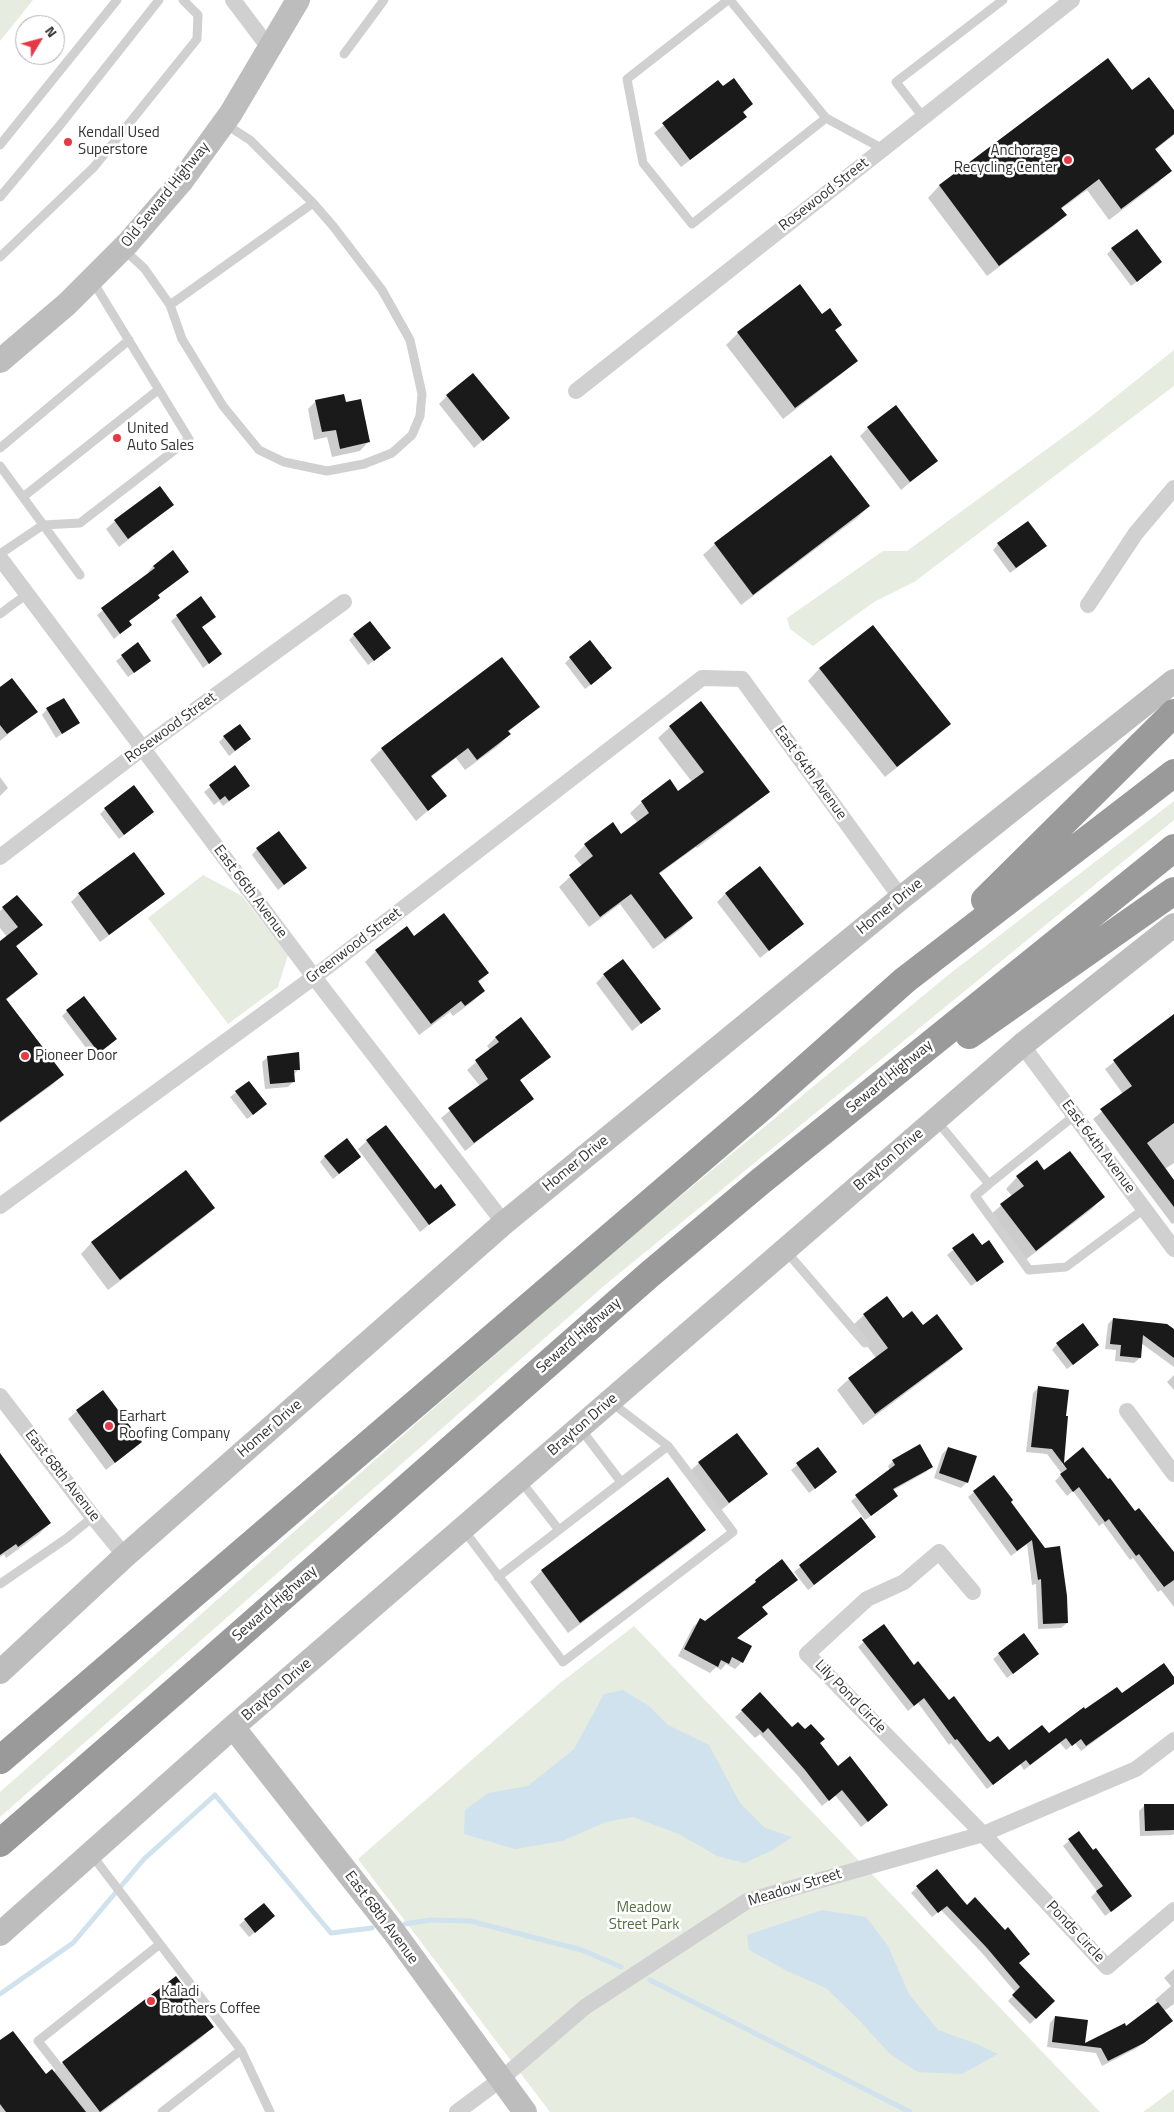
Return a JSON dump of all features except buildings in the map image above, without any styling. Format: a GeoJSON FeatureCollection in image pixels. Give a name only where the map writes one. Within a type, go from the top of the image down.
{"type":"FeatureCollection","features":[{"type":"Feature","properties":{"kind":"highway"},"geometry":{"type":"LineString","coordinates":[[0,1760],[762,1106],[905,980],[1174,713]]}},
{"type":"Feature","properties":{"kind":"highway"},"geometry":{"type":"LineString","coordinates":[[905,980],[1174,773]]}},
{"type":"Feature","properties":{"kind":"highway","name":"Seward Highway"},"geometry":{"type":"LineString","coordinates":[[0,1843],[650,1274],[761,1181],[1174,848]]}},
{"type":"Feature","properties":{"kind":"highway"},"geometry":{"type":"LineString","coordinates":[[761,1181],[1174,891]]}},
{"type":"Feature","properties":{"kind":"street"},"geometry":{"type":"LineString","coordinates":[[233,0],[270,49]]}},
{"type":"Feature","properties":{"kind":"street","name":"Old Seward Highway"},"geometry":{"type":"LineString","coordinates":[[0,361],[92,279],[123,248],[181,182],[224,123],[298,0]]}},
{"type":"Feature","properties":{"kind":"street","name":"Rosewood Street"},"geometry":{"type":"LineString","coordinates":[[576,391],[1072,0]]}},
{"type":"Feature","properties":{"kind":"street"},"geometry":{"type":"LineString","coordinates":[[1088,605],[1136,533],[1174,488]]}},
{"type":"Feature","properties":{"kind":"street","name":"East 66th Avenue"},"geometry":{"type":"LineString","coordinates":[[0,556],[314,977],[504,1223]]}},
{"type":"Feature","properties":{"kind":"street","name":"Rosewood Street"},"geometry":{"type":"LineString","coordinates":[[0,857],[143,748],[344,602]]}},
{"type":"Feature","properties":{"kind":"street","name":"East 64th Avenue"},"geometry":{"type":"LineString","coordinates":[[702,678],[742,679],[901,898]]}},
{"type":"Feature","properties":{"kind":"street","name":"Greenwood Street"},"geometry":{"type":"LineString","coordinates":[[0,1206],[314,977],[702,678]]}},
{"type":"Feature","properties":{"kind":"street","name":"Homer Drive"},"geometry":{"type":"LineString","coordinates":[[0,1672],[125,1556],[504,1223],[901,898],[1174,681]]}},
{"type":"Feature","properties":{"kind":"street","name":"Brayton Drive"},"geometry":{"type":"LineString","coordinates":[[0,1934],[233,1727],[1022,1045],[1174,925]]}},
{"type":"Feature","properties":{"kind":"street","name":"East 64th Avenue"},"geometry":{"type":"LineString","coordinates":[[1022,1045],[1174,1249]]}},
{"type":"Feature","properties":{"kind":"street","name":"East 68th Avenue"},"geometry":{"type":"LineString","coordinates":[[0,1396],[125,1556]]}},
{"type":"Feature","properties":{"kind":"street"},"geometry":{"type":"LineString","coordinates":[[1127,1411],[1174,1474]]}},
{"type":"Feature","properties":{"kind":"street","name":"Lily Pond Circle"},"geometry":{"type":"LineString","coordinates":[[973,1592],[939,1552],[904,1582],[867,1599],[807,1654],[983,1834]]}},
{"type":"Feature","properties":{"kind":"street","name":"East 68th Avenue"},"geometry":{"type":"LineString","coordinates":[[233,1727],[394,1932],[525,2112]]}},
{"type":"Feature","properties":{"kind":"street","name":"Meadow Street"},"geometry":{"type":"LineString","coordinates":[[457,2112],[500,2080],[585,2007],[747,1901],[983,1834],[1136,1769],[1174,1740]]}},
{"type":"Feature","properties":{"kind":"street","name":"Ponds Circle"},"geometry":{"type":"LineString","coordinates":[[983,1834],[1106,1966],[1174,1910]]}},
{"type":"Feature","properties":{"kind":"lane"},"geometry":{"type":"LineString","coordinates":[[0,145],[117,0]]}},
{"type":"Feature","properties":{"kind":"lane"},"geometry":{"type":"LineString","coordinates":[[0,197],[61,124],[159,0]]}},
{"type":"Feature","properties":{"kind":"lane"},"geometry":{"type":"LineString","coordinates":[[0,257],[94,167],[197,38],[198,15],[183,0]]}},
{"type":"Feature","properties":{"kind":"lane"},"geometry":{"type":"LineString","coordinates":[[344,54],[384,0]]}},
{"type":"Feature","properties":{"kind":"lane"},"geometry":{"type":"LineString","coordinates":[[826,118],[692,224],[643,163],[627,79],[729,0],[826,118],[883,148]]}},
{"type":"Feature","properties":{"kind":"lane"},"geometry":{"type":"LineString","coordinates":[[923,118],[896,82],[1002,0]]}},
{"type":"Feature","properties":{"kind":"lane"},"geometry":{"type":"LineString","coordinates":[[123,248],[144,268],[170,305],[182,339],[222,406],[259,450],[284,462],[327,471],[364,464],[392,453],[412,435],[420,416],[422,394],[410,340],[382,290],[334,226],[313,203],[250,140],[224,123]]}},
{"type":"Feature","properties":{"kind":"lane"},"geometry":{"type":"LineString","coordinates":[[170,305],[313,203]]}},
{"type":"Feature","properties":{"kind":"lane"},"geometry":{"type":"LineString","coordinates":[[0,556],[43,525],[80,523],[189,439],[92,279]]}},
{"type":"Feature","properties":{"kind":"lane"},"geometry":{"type":"LineString","coordinates":[[0,448],[129,340]]}},
{"type":"Feature","properties":{"kind":"lane"},"geometry":{"type":"LineString","coordinates":[[23,497],[158,390]]}},
{"type":"Feature","properties":{"kind":"lane"},"geometry":{"type":"LineString","coordinates":[[0,466],[80,575]]}},
{"type":"Feature","properties":{"kind":"lane"},"geometry":{"type":"LineString","coordinates":[[0,614],[27,594]]}},
{"type":"Feature","properties":{"kind":"lane"},"geometry":{"type":"LineString","coordinates":[[1074,1116],[976,1196],[1029,1270],[1066,1267],[1144,1209]]}},
{"type":"Feature","properties":{"kind":"lane"},"geometry":{"type":"LineString","coordinates":[[936,1119],[989,1184]]}},
{"type":"Feature","properties":{"kind":"lane"},"geometry":{"type":"LineString","coordinates":[[785,1250],[865,1343]]}},
{"type":"Feature","properties":{"kind":"lane"},"geometry":{"type":"LineString","coordinates":[[462,1529],[563,1662],[733,1532],[668,1446],[610,1402]]}},
{"type":"Feature","properties":{"kind":"lane"},"geometry":{"type":"LineString","coordinates":[[579,1428],[621,1482]]}},
{"type":"Feature","properties":{"kind":"lane"},"geometry":{"type":"LineString","coordinates":[[498,1576],[668,1446]]}},
{"type":"Feature","properties":{"kind":"lane"},"geometry":{"type":"LineString","coordinates":[[520,1480],[559,1530]]}},
{"type":"Feature","properties":{"kind":"lane"},"geometry":{"type":"LineString","coordinates":[[0,1584],[67,1538],[93,1517]]}},
{"type":"Feature","properties":{"kind":"lane"},"geometry":{"type":"LineString","coordinates":[[91,1853],[241,2050],[270,2112]]}},
{"type":"Feature","properties":{"kind":"lane"},"geometry":{"type":"LineString","coordinates":[[94,2112],[38,2041],[160,1944]]}},
{"type":"Feature","properties":{"kind":"lane"},"geometry":{"type":"LineString","coordinates":[[162,2112],[241,2050]]}},
{"type":"Feature","properties":{"kind":"green space"},"geometry":{"type":"Polygon","coordinates":[[[0,0],[33,0],[21,15],[15,15],[15,22],[0,41],[0,0]]]}},
{"type":"Feature","properties":{"kind":"green space"},"geometry":{"type":"Polygon","coordinates":[[[1174,350],[1174,386],[914,582],[874,602],[813,646],[790,629],[787,618],[883,551],[907,551],[1084,422],[1174,350]]]}},
{"type":"Feature","properties":{"kind":"green space"},"geometry":{"type":"Polygon","coordinates":[[[1174,801],[1174,820],[605,1285],[0,1817],[0,1792],[427,1414],[619,1247],[947,976],[1174,801]]]}},
{"type":"Feature","properties":{"kind":"green space"},"geometry":{"type":"Polygon","coordinates":[[[203,875],[242,896],[288,955],[278,987],[228,1024],[148,918],[203,875]]]}},
{"type":"Feature","properties":{"kind":"green space","name":"Meadow Street Park"},"geometry":{"type":"Polygon","coordinates":[[[634,1626],[1100,2112],[550,2112],[358,1859],[559,1684],[634,1626]]]}},
{"type":"Feature","properties":{"kind":"green space"},"geometry":{"type":"Polygon","coordinates":[[[1174,2089],[1174,2112],[1143,2112],[1150,2107],[1174,2089]]]}},
{"type":"Feature","properties":{"kind":"water"},"geometry":{"type":"Polygon","coordinates":[[[623,1690],[649,1706],[668,1725],[709,1745],[740,1803],[765,1828],[792,1837],[771,1851],[744,1863],[717,1856],[679,1834],[633,1817],[606,1822],[562,1841],[515,1849],[464,1834],[465,1810],[488,1793],[528,1786],[574,1749],[604,1694],[623,1690]]]}},
{"type":"Feature","properties":{"kind":"water"},"geometry":{"type":"Polygon","coordinates":[[[822,1910],[866,1917],[888,1946],[909,1994],[938,2030],[998,2054],[962,2074],[918,2072],[890,2054],[826,1988],[789,1972],[749,1950],[747,1935],[822,1910]]]}},
{"type":"Feature","properties":{"kind":"waterway"},"geometry":{"type":"LineString","coordinates":[[0,1994],[73,1943],[144,1859],[215,1795],[331,1933],[372,1928]]}},
{"type":"Feature","properties":{"kind":"waterway"},"geometry":{"type":"LineString","coordinates":[[405,1924],[430,1920],[470,1921],[582,1950],[621,1967]]}},
{"type":"Feature","properties":{"kind":"waterway"},"geometry":{"type":"LineString","coordinates":[[650,1980],[910,2112]]}},
{"type":"Feature","properties":{"kind":"place","name":"Kendall Used Superstore"},"geometry":{"type":"Point","coordinates":[68,142]}},
{"type":"Feature","properties":{"kind":"place","name":"Anchorage Recycling Center"},"geometry":{"type":"Point","coordinates":[1068,160]}},
{"type":"Feature","properties":{"kind":"place","name":"United Auto Sales"},"geometry":{"type":"Point","coordinates":[117,438]}},
{"type":"Feature","properties":{"kind":"place","name":"Pioneer Door"},"geometry":{"type":"Point","coordinates":[25,1056]}},
{"type":"Feature","properties":{"kind":"place","name":"Earhart Roofing Company"},"geometry":{"type":"Point","coordinates":[109,1426]}},
{"type":"Feature","properties":{"kind":"place","name":"Kaladi Brothers Coffee"},"geometry":{"type":"Point","coordinates":[151,2001]}}]}
